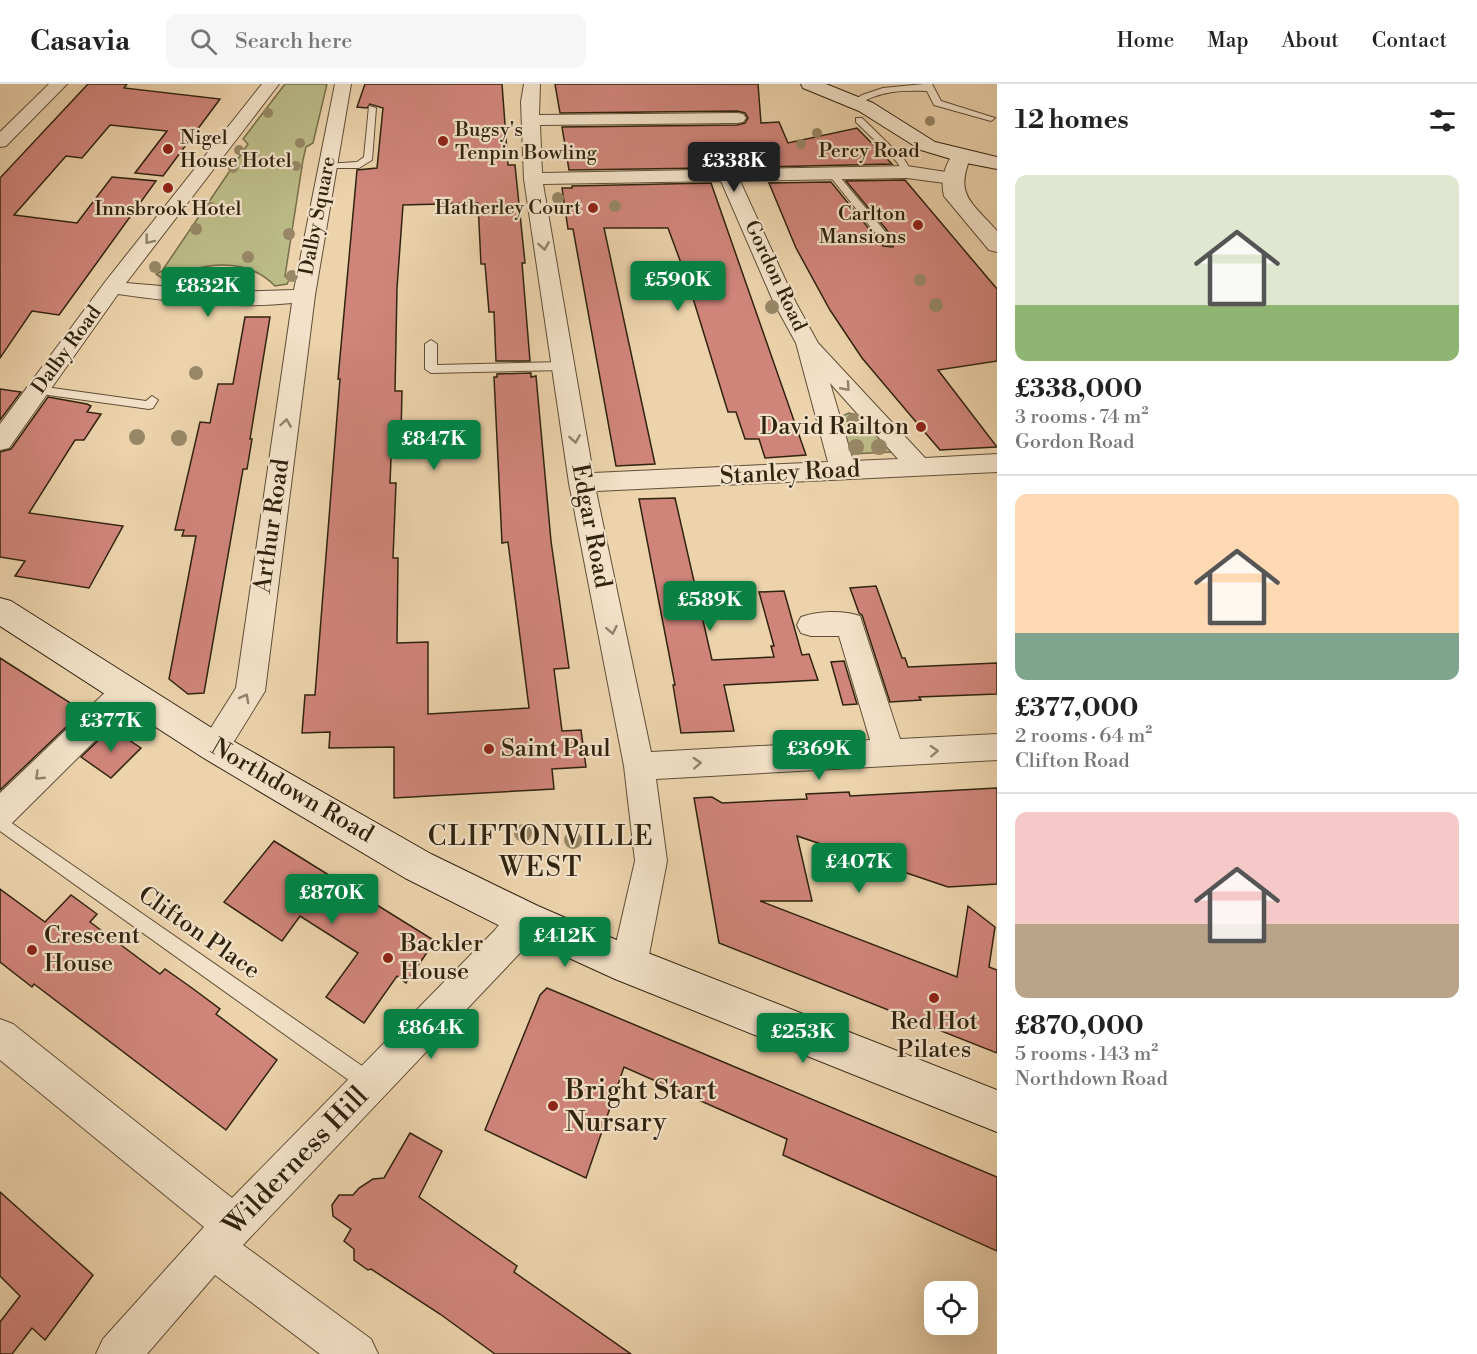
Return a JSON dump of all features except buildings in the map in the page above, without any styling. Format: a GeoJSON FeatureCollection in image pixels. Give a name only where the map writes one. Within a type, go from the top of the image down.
{"type":"FeatureCollection","features":[{"type":"Feature","properties":{"kind":"main road"},"geometry":{"type":"LineString","coordinates":[[810,84],[857,111],[913,138],[961,156],[997,163]]}},
{"type":"Feature","properties":{"kind":"main road"},"geometry":{"type":"LineString","coordinates":[[961,156],[952,178],[955,196],[997,245]]}},
{"type":"Feature","properties":{"kind":"main road","name":"Northdown Road"},"geometry":{"type":"LineString","coordinates":[[0,610],[214,747],[418,866],[525,919],[629,965],[997,1111]]}},
{"type":"Feature","properties":{"kind":"street"},"geometry":{"type":"LineString","coordinates":[[0,142],[58,84]]}},
{"type":"Feature","properties":{"kind":"street"},"geometry":{"type":"LineString","coordinates":[[112,287],[271,84]]}},
{"type":"Feature","properties":{"kind":"street","name":"Dalby Square"},"geometry":{"type":"LineString","coordinates":[[112,287],[217,299],[275,299],[304,295],[343,84]]}},
{"type":"Feature","properties":{"kind":"street","name":"Edgar Road"},"geometry":{"type":"LineString","coordinates":[[532,84],[533,179],[582,483],[639,766],[651,861],[629,965]]}},
{"type":"Feature","properties":{"kind":"street"},"geometry":{"type":"LineString","coordinates":[[531,120],[737,118]]}},
{"type":"Feature","properties":{"kind":"street","name":"Percy Road"},"geometry":{"type":"LineString","coordinates":[[533,179],[907,172],[952,178]]}},
{"type":"Feature","properties":{"kind":"street","name":"Gordon Road"},"geometry":{"type":"LineString","coordinates":[[728,175],[785,303],[807,343],[843,471]]}},
{"type":"Feature","properties":{"kind":"street","name":"Dalby Road"},"geometry":{"type":"LineString","coordinates":[[2,435],[38,390],[112,287]]}},
{"type":"Feature","properties":{"kind":"street","name":"Arthur Road"},"geometry":{"type":"LineString","coordinates":[[214,747],[250,692],[304,295]]}},
{"type":"Feature","properties":{"kind":"street","name":"Gordon Road"},"geometry":{"type":"LineString","coordinates":[[807,343],[919,467]]}},
{"type":"Feature","properties":{"kind":"street","name":"Stanley Road"},"geometry":{"type":"LineString","coordinates":[[582,483],[997,463]]}},
{"type":"Feature","properties":{"kind":"street"},"geometry":{"type":"LineString","coordinates":[[812,625],[850,624],[889,753]]}},
{"type":"Feature","properties":{"kind":"street"},"geometry":{"type":"LineString","coordinates":[[0,814],[126,691]]}},
{"type":"Feature","properties":{"kind":"street"},"geometry":{"type":"LineString","coordinates":[[639,766],[997,747]]}},
{"type":"Feature","properties":{"kind":"street","name":"Wilderness Hill"},"geometry":{"type":"LineString","coordinates":[[118,1354],[223,1236],[507,942],[525,919]]}},
{"type":"Feature","properties":{"kind":"street"},"geometry":{"type":"LineString","coordinates":[[4,1049],[223,1236],[356,1354]]}},
{"type":"Feature","properties":{"kind":"lane"},"geometry":{"type":"LineString","coordinates":[[907,172],[901,161],[857,111],[870,92],[884,88],[929,86],[937,103],[991,118]]}},
{"type":"Feature","properties":{"kind":"lane"},"geometry":{"type":"LineString","coordinates":[[328,166],[359,165],[369,158],[372,108]]}},
{"type":"Feature","properties":{"kind":"lane"},"geometry":{"type":"LineString","coordinates":[[832,173],[889,243]]}},
{"type":"Feature","properties":{"kind":"lane"},"geometry":{"type":"LineString","coordinates":[[431,344],[432,369],[563,366]]}},
{"type":"Feature","properties":{"kind":"lane"},"geometry":{"type":"LineString","coordinates":[[38,390],[149,405],[152,400]]}},
{"type":"Feature","properties":{"kind":"lane","name":"Clifton Place"},"geometry":{"type":"LineString","coordinates":[[0,822],[370,1084]]}},
{"type":"Feature","properties":{"kind":"green space"},"geometry":{"type":"Polygon","coordinates":[[[285,84],[327,84],[313,143],[306,147],[303,160],[285,276],[289,280],[287,284],[275,286],[263,276],[250,270],[222,265],[193,269],[165,280],[156,274],[162,271],[248,144],[243,139],[285,84]]]}},
{"type":"Feature","properties":{"kind":"green space"},"geometry":{"type":"Polygon","coordinates":[[[849,413],[862,418],[892,452],[850,454],[841,420],[842,416],[849,413]]]}},
{"type":"Feature","properties":{"kind":"place","name":"Bugsy's Tenpin Bowling"},"geometry":{"type":"Point","coordinates":[443,141]}},
{"type":"Feature","properties":{"kind":"place","name":"Nigel House Hotel"},"geometry":{"type":"Point","coordinates":[168,149]}},
{"type":"Feature","properties":{"kind":"place","name":"Innsbrook Hotel"},"geometry":{"type":"Point","coordinates":[168,188]}},
{"type":"Feature","properties":{"kind":"place","name":"Hatherley Court"},"geometry":{"type":"Point","coordinates":[593,208]}},
{"type":"Feature","properties":{"kind":"place","name":"Carlton Mansions"},"geometry":{"type":"Point","coordinates":[918,225]}},
{"type":"Feature","properties":{"kind":"place","name":"David Railton"},"geometry":{"type":"Point","coordinates":[921,427]}},
{"type":"Feature","properties":{"kind":"place","name":"Saint Paul"},"geometry":{"type":"Point","coordinates":[489,749]}},
{"type":"Feature","properties":{"kind":"place","name":"Crescent House"},"geometry":{"type":"Point","coordinates":[32,950]}},
{"type":"Feature","properties":{"kind":"place","name":"Backler House"},"geometry":{"type":"Point","coordinates":[388,958]}},
{"type":"Feature","properties":{"kind":"place","name":"Red Hot Pilates"},"geometry":{"type":"Point","coordinates":[934,998]}},
{"type":"Feature","properties":{"kind":"place","name":"Bright Start Nursary"},"geometry":{"type":"Point","coordinates":[553,1106]}},
{"type":"Feature","properties":{"kind":"district","name":"CLIFTONVILLE WEST"},"geometry":{"type":"Point","coordinates":[541,852]}}]}
